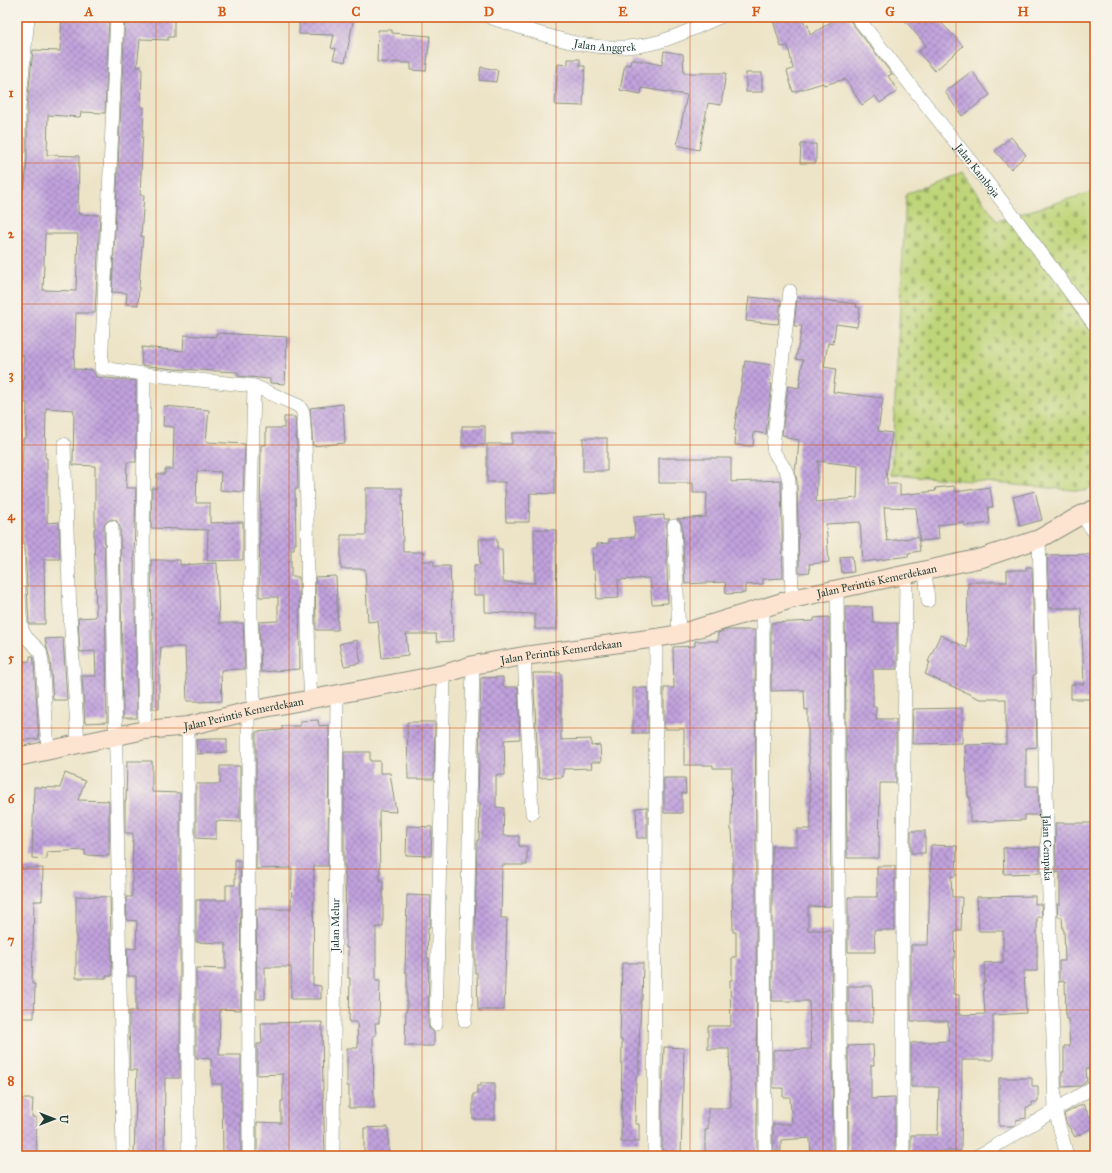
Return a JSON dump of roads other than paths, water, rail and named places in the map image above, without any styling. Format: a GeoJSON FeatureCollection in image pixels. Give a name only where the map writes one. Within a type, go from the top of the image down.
{"type":"FeatureCollection","features":[{"type":"Feature","properties":{"kind":"street"},"geometry":{"type":"LineString","coordinates":[[17,184],[19,159],[18,107],[28,17]]}},
{"type":"Feature","properties":{"kind":"street"},"geometry":{"type":"LineString","coordinates":[[117,17],[101,368],[254,386],[298,406],[303,412],[308,506],[308,654],[311,699]]}},
{"type":"Feature","properties":{"kind":"street","name":"Jalan Anggrek"},"geometry":{"type":"LineString","coordinates":[[489,17],[563,41],[607,48],[645,45],[659,42],[720,17]]}},
{"type":"Feature","properties":{"kind":"street","name":"Jalan Kamboja"},"geometry":{"type":"LineString","coordinates":[[857,17],[1016,219],[1095,326]]}},
{"type":"Feature","properties":{"kind":"street"},"geometry":{"type":"LineString","coordinates":[[790,291],[772,446],[776,457],[787,472],[789,481],[792,599]]}},
{"type":"Feature","properties":{"kind":"street"},"geometry":{"type":"LineString","coordinates":[[144,374],[143,600],[145,730]]}},
{"type":"Feature","properties":{"kind":"street"},"geometry":{"type":"LineString","coordinates":[[249,1156],[250,616],[254,386]]}},
{"type":"Feature","properties":{"kind":"street"},"geometry":{"type":"LineString","coordinates":[[64,444],[70,614],[78,745]]}},
{"type":"Feature","properties":{"kind":"street"},"geometry":{"type":"LineString","coordinates":[[1088,512],[1095,533]]}},
{"type":"Feature","properties":{"kind":"street","name":"Jalan Perintis Kemerdekaan"},"geometry":{"type":"LineString","coordinates":[[17,757],[145,730],[188,726],[251,711],[444,674],[473,666],[524,656],[679,634],[792,599],[982,558],[1039,538],[1088,512]]}},
{"type":"Feature","properties":{"kind":"street"},"geometry":{"type":"LineString","coordinates":[[674,526],[679,634]]}},
{"type":"Feature","properties":{"kind":"street"},"geometry":{"type":"LineString","coordinates":[[112,527],[123,1156]]}},
{"type":"Feature","properties":{"kind":"street","name":"Jalan Cempaka"},"geometry":{"type":"LineString","coordinates":[[1039,538],[1055,1110],[1067,1156]]}},
{"type":"Feature","properties":{"kind":"street"},"geometry":{"type":"LineString","coordinates":[[17,548],[22,630],[26,637],[40,651],[42,661],[48,750]]}},
{"type":"Feature","properties":{"kind":"street"},"geometry":{"type":"LineString","coordinates":[[925,571],[928,601]]}},
{"type":"Feature","properties":{"kind":"street"},"geometry":{"type":"LineString","coordinates":[[902,1156],[902,853],[906,575]]}},
{"type":"Feature","properties":{"kind":"street"},"geometry":{"type":"LineString","coordinates":[[837,589],[842,1156]]}},
{"type":"Feature","properties":{"kind":"street"},"geometry":{"type":"LineString","coordinates":[[763,607],[765,1156]]}},
{"type":"Feature","properties":{"kind":"street"},"geometry":{"type":"LineString","coordinates":[[654,1156],[656,638]]}},
{"type":"Feature","properties":{"kind":"street"},"geometry":{"type":"LineString","coordinates":[[524,656],[532,813]]}},
{"type":"Feature","properties":{"kind":"street"},"geometry":{"type":"LineString","coordinates":[[465,1021],[473,666]]}},
{"type":"Feature","properties":{"kind":"street"},"geometry":{"type":"LineString","coordinates":[[436,1024],[444,674]]}},
{"type":"Feature","properties":{"kind":"street","name":"Jalan Melur"},"geometry":{"type":"LineString","coordinates":[[332,1156],[337,694]]}},
{"type":"Feature","properties":{"kind":"street"},"geometry":{"type":"LineString","coordinates":[[188,726],[188,1156]]}},
{"type":"Feature","properties":{"kind":"street"},"geometry":{"type":"LineString","coordinates":[[977,1156],[1095,1086]]}}]}
